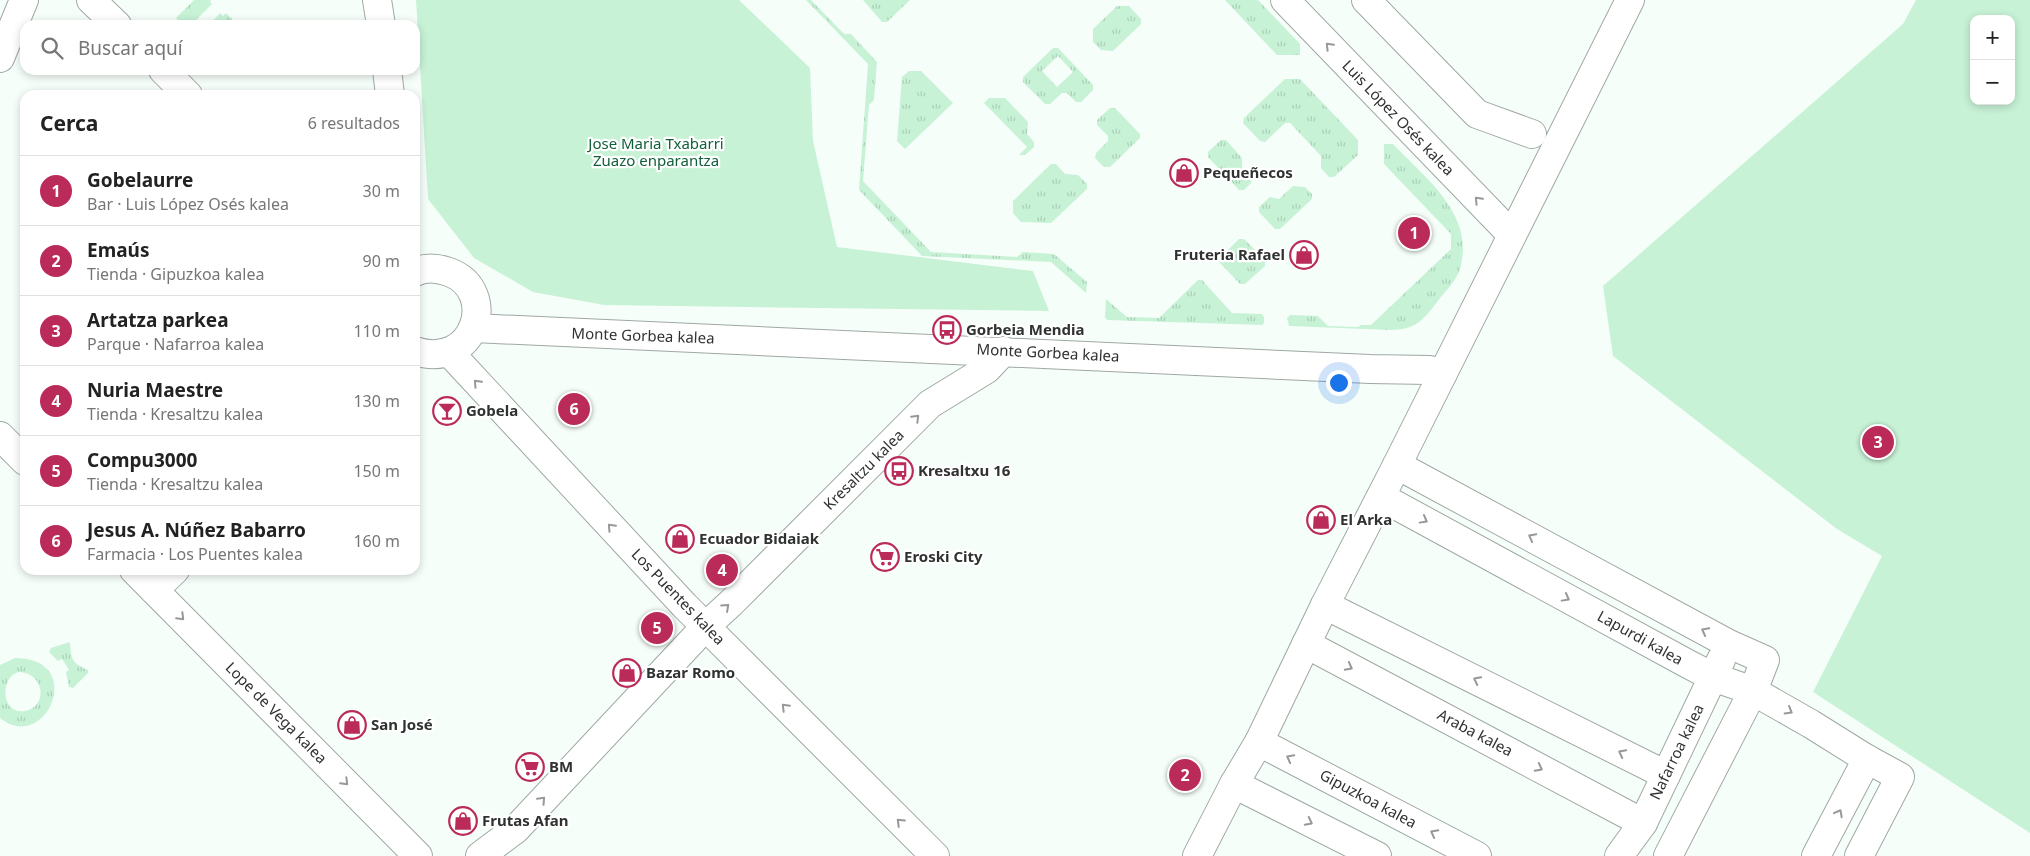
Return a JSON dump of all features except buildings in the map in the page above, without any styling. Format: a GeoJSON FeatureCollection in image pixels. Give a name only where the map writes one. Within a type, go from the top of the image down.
{"type":"FeatureCollection","features":[{"type":"Feature","properties":{"kind":"street"},"geometry":{"type":"LineString","coordinates":[[0,58],[24,0]]}},
{"type":"Feature","properties":{"kind":"street"},"geometry":{"type":"LineString","coordinates":[[91,0],[112,20]]}},
{"type":"Feature","properties":{"kind":"street"},"geometry":{"type":"LineString","coordinates":[[377,0],[379,20]]}},
{"type":"Feature","properties":{"kind":"street","name":"Luis López Osés kalea"},"geometry":{"type":"LineString","coordinates":[[1285,0],[1512,235]]}},
{"type":"Feature","properties":{"kind":"street"},"geometry":{"type":"LineString","coordinates":[[1366,0],[1477,114],[1532,134]]}},
{"type":"Feature","properties":{"kind":"street"},"geometry":{"type":"LineString","coordinates":[[1197,856],[1258,742],[1325,604],[1381,497],[1630,0]]}},
{"type":"Feature","properties":{"kind":"street"},"geometry":{"type":"LineString","coordinates":[[168,75],[183,90]]}},
{"type":"Feature","properties":{"kind":"street"},"geometry":{"type":"LineString","coordinates":[[388,75],[389,90]]}},
{"type":"Feature","properties":{"kind":"street"},"geometry":{"type":"LineString","coordinates":[[420,267],[443,270],[454,274],[464,281],[472,292],[476,304],[473,328],[459,347],[437,355],[420,352]]}},
{"type":"Feature","properties":{"kind":"street","name":"Monte Gorbea kalea"},"geometry":{"type":"LineString","coordinates":[[473,328],[1370,369],[1429,370],[1443,373]]}},
{"type":"Feature","properties":{"kind":"street","name":"Kresaltzu kalea"},"geometry":{"type":"LineString","coordinates":[[480,856],[516,829],[706,626],[930,404],[987,368],[1004,351]]}},
{"type":"Feature","properties":{"kind":"street","name":"Los Puentes kalea"},"geometry":{"type":"LineString","coordinates":[[449,352],[684,605],[844,768],[935,856]]}},
{"type":"Feature","properties":{"kind":"street"},"geometry":{"type":"LineString","coordinates":[[0,436],[20,456]]}},
{"type":"Feature","properties":{"kind":"street"},"geometry":{"type":"LineString","coordinates":[[1397,465],[1729,644],[1765,660],[1753,691],[1668,856]]}},
{"type":"Feature","properties":{"kind":"street","name":"Lapurdi kalea"},"geometry":{"type":"LineString","coordinates":[[1381,497],[1713,677],[1753,691],[1900,777],[1859,856]]}},
{"type":"Feature","properties":{"kind":"street","name":"Lope de Vega kalea"},"geometry":{"type":"LineString","coordinates":[[139,575],[418,856]]}},
{"type":"Feature","properties":{"kind":"street"},"geometry":{"type":"LineString","coordinates":[[154,590],[170,575]]}},
{"type":"Feature","properties":{"kind":"street"},"geometry":{"type":"LineString","coordinates":[[1325,604],[1666,775]]}},
{"type":"Feature","properties":{"kind":"street","name":"Araba kalea"},"geometry":{"type":"LineString","coordinates":[[1306,644],[1643,823]]}},
{"type":"Feature","properties":{"kind":"street","name":"Nafarroa kalea"},"geometry":{"type":"LineString","coordinates":[[1619,856],[1643,823],[1729,644]]}},
{"type":"Feature","properties":{"kind":"street","name":"Gipuzkoa kalea"},"geometry":{"type":"LineString","coordinates":[[1258,742],[1477,856]]}},
{"type":"Feature","properties":{"kind":"street"},"geometry":{"type":"LineString","coordinates":[[1816,856],[1867,759]]}},
{"type":"Feature","properties":{"kind":"street"},"geometry":{"type":"LineString","coordinates":[[1234,784],[1377,856]]}},
{"type":"Feature","properties":{"kind":"green space"},"geometry":{"type":"Polygon","coordinates":[[[194,0],[211,0],[212,4],[196,20],[178,20],[176,18],[194,0]]]}},
{"type":"Feature","properties":{"kind":"green space","name":"Jose Maria Txabarri Zuazo enparantza"},"geometry":{"type":"Polygon","coordinates":[[[416,0],[739,0],[810,68],[813,141],[837,247],[1033,271],[1049,311],[604,305],[533,292],[474,258],[428,199],[420,66],[420,20],[417,20],[416,0]]]}},
{"type":"Feature","properties":{"kind":"green space"},"geometry":{"type":"Polygon","coordinates":[[[806,0],[811,0],[844,34],[851,34],[877,62],[874,100],[869,105],[863,181],[931,252],[1017,257],[1023,252],[1054,254],[1087,282],[1086,293],[1051,262],[922,256],[859,190],[868,64],[806,0]]]}},
{"type":"Feature","properties":{"kind":"green space"},"geometry":{"type":"Polygon","coordinates":[[[863,0],[910,0],[887,22],[882,22],[863,0]]]}},
{"type":"Feature","properties":{"kind":"green space"},"geometry":{"type":"Polygon","coordinates":[[[1225,0],[1258,0],[1300,44],[1300,55],[1277,55],[1225,0]]]}},
{"type":"Feature","properties":{"kind":"green space"},"geometry":{"type":"Polygon","coordinates":[[[1916,0],[2030,0],[2030,833],[1813,692],[1882,556],[1837,529],[1613,356],[1603,286],[1903,24],[1916,0]]]}},
{"type":"Feature","properties":{"kind":"green space"},"geometry":{"type":"Polygon","coordinates":[[[1117,6],[1129,6],[1141,19],[1141,24],[1113,51],[1101,50],[1093,42],[1093,29],[1117,6]]]}},
{"type":"Feature","properties":{"kind":"green space"},"geometry":{"type":"Polygon","coordinates":[[[220,13],[223,16],[226,13],[232,19],[231,20],[214,20],[220,13]]]}},
{"type":"Feature","properties":{"kind":"green space"},"geometry":{"type":"Polygon","coordinates":[[[1053,48],[1058,48],[1093,85],[1093,90],[1081,102],[1076,102],[1067,93],[1062,93],[1050,104],[1045,104],[1023,82],[1023,77],[1053,48]],[[1058,56],[1042,71],[1057,87],[1073,72],[1058,56]]]}},
{"type":"Feature","properties":{"kind":"green space"},"geometry":{"type":"Polygon","coordinates":[[[909,71],[921,71],[953,103],[905,149],[897,141],[902,77],[909,71]]]}},
{"type":"Feature","properties":{"kind":"green space"},"geometry":{"type":"Polygon","coordinates":[[[1285,79],[1300,79],[1358,140],[1358,155],[1334,177],[1329,177],[1321,168],[1321,156],[1290,123],[1285,123],[1265,142],[1260,141],[1243,123],[1244,118],[1285,79]]]}},
{"type":"Feature","properties":{"kind":"green space"},"geometry":{"type":"Polygon","coordinates":[[[989,98],[1005,98],[1028,122],[1027,134],[1034,142],[1034,147],[1025,155],[1019,155],[1027,147],[984,103],[989,98]]]}},
{"type":"Feature","properties":{"kind":"green space"},"geometry":{"type":"Polygon","coordinates":[[[1110,108],[1115,108],[1140,134],[1140,138],[1110,167],[1104,167],[1095,158],[1096,153],[1108,141],[1108,136],[1097,125],[1097,120],[1110,108]]]}},
{"type":"Feature","properties":{"kind":"green space"},"geometry":{"type":"Polygon","coordinates":[[[1221,140],[1226,140],[1242,158],[1242,169],[1252,179],[1251,183],[1244,190],[1239,190],[1208,157],[1208,152],[1221,140]]]}},
{"type":"Feature","properties":{"kind":"green space"},"geometry":{"type":"Polygon","coordinates":[[[1384,144],[1393,144],[1442,195],[1452,210],[1459,225],[1463,241],[1462,259],[1458,274],[1425,317],[1408,328],[1391,330],[1289,326],[1287,318],[1290,315],[1318,316],[1328,326],[1358,327],[1361,325],[1371,325],[1451,249],[1451,234],[1384,164],[1384,144]]]}},
{"type":"Feature","properties":{"kind":"green space"},"geometry":{"type":"Polygon","coordinates":[[[1051,164],[1056,164],[1065,174],[1078,175],[1087,184],[1087,189],[1051,223],[1021,222],[1013,213],[1013,201],[1051,164]]]}},
{"type":"Feature","properties":{"kind":"green space"},"geometry":{"type":"Polygon","coordinates":[[[1293,186],[1305,187],[1312,194],[1312,199],[1280,229],[1275,229],[1259,212],[1259,207],[1270,197],[1279,199],[1293,186]]]}},
{"type":"Feature","properties":{"kind":"green space"},"geometry":{"type":"Polygon","coordinates":[[[1239,239],[1244,239],[1265,260],[1265,266],[1245,284],[1240,284],[1219,262],[1220,258],[1239,239]]]}},
{"type":"Feature","properties":{"kind":"green space"},"geometry":{"type":"Polygon","coordinates":[[[1198,280],[1202,280],[1232,313],[1262,314],[1264,323],[1262,325],[1107,320],[1105,317],[1106,299],[1127,317],[1159,318],[1198,280]]]}},
{"type":"Feature","properties":{"kind":"green space"},"geometry":{"type":"Polygon","coordinates":[[[70,642],[73,660],[88,670],[88,673],[73,688],[69,687],[66,672],[69,670],[62,659],[58,661],[49,652],[51,648],[70,642]]]}},
{"type":"Feature","properties":{"kind":"green space"},"geometry":{"type":"Polygon","coordinates":[[[15,658],[37,662],[50,673],[54,687],[52,702],[44,715],[32,724],[17,726],[0,718],[0,665],[15,658]],[[19,672],[13,675],[8,680],[6,687],[7,701],[17,711],[33,708],[38,703],[40,697],[38,683],[27,674],[19,672]]]}},
{"type":"Feature","properties":{"kind":"place","name":"Pequeñecos"},"geometry":{"type":"Point","coordinates":[1184,173]}},
{"type":"Feature","properties":{"kind":"place","name":"Gobelaurre"},"geometry":{"type":"Point","coordinates":[1414,233]}},
{"type":"Feature","properties":{"kind":"place","name":"Fruteria Rafael"},"geometry":{"type":"Point","coordinates":[1304,255]}},
{"type":"Feature","properties":{"kind":"place","name":"Gorbeia Mendia"},"geometry":{"type":"Point","coordinates":[947,330]}},
{"type":"Feature","properties":{"kind":"place","name":"Jesus A. Núñez Babarro"},"geometry":{"type":"Point","coordinates":[574,409]}},
{"type":"Feature","properties":{"kind":"place","name":"Gobela"},"geometry":{"type":"Point","coordinates":[447,411]}},
{"type":"Feature","properties":{"kind":"place","name":"Artatza parkea"},"geometry":{"type":"Point","coordinates":[1878,442]}},
{"type":"Feature","properties":{"kind":"place","name":"Kresaltxu 16"},"geometry":{"type":"Point","coordinates":[899,471]}},
{"type":"Feature","properties":{"kind":"place","name":"El Arka"},"geometry":{"type":"Point","coordinates":[1321,520]}},
{"type":"Feature","properties":{"kind":"place","name":"Ecuador Bidaiak"},"geometry":{"type":"Point","coordinates":[680,539]}},
{"type":"Feature","properties":{"kind":"place","name":"Eroski City"},"geometry":{"type":"Point","coordinates":[885,557]}},
{"type":"Feature","properties":{"kind":"place","name":"Nuria Maestre"},"geometry":{"type":"Point","coordinates":[722,570]}},
{"type":"Feature","properties":{"kind":"place","name":"Compu3000"},"geometry":{"type":"Point","coordinates":[657,628]}},
{"type":"Feature","properties":{"kind":"place","name":"Bazar Romo"},"geometry":{"type":"Point","coordinates":[627,673]}},
{"type":"Feature","properties":{"kind":"place","name":"San José"},"geometry":{"type":"Point","coordinates":[352,725]}},
{"type":"Feature","properties":{"kind":"place","name":"BM"},"geometry":{"type":"Point","coordinates":[530,767]}},
{"type":"Feature","properties":{"kind":"place","name":"Emaús"},"geometry":{"type":"Point","coordinates":[1185,775]}},
{"type":"Feature","properties":{"kind":"place","name":"Frutas Afan"},"geometry":{"type":"Point","coordinates":[463,821]}}]}
